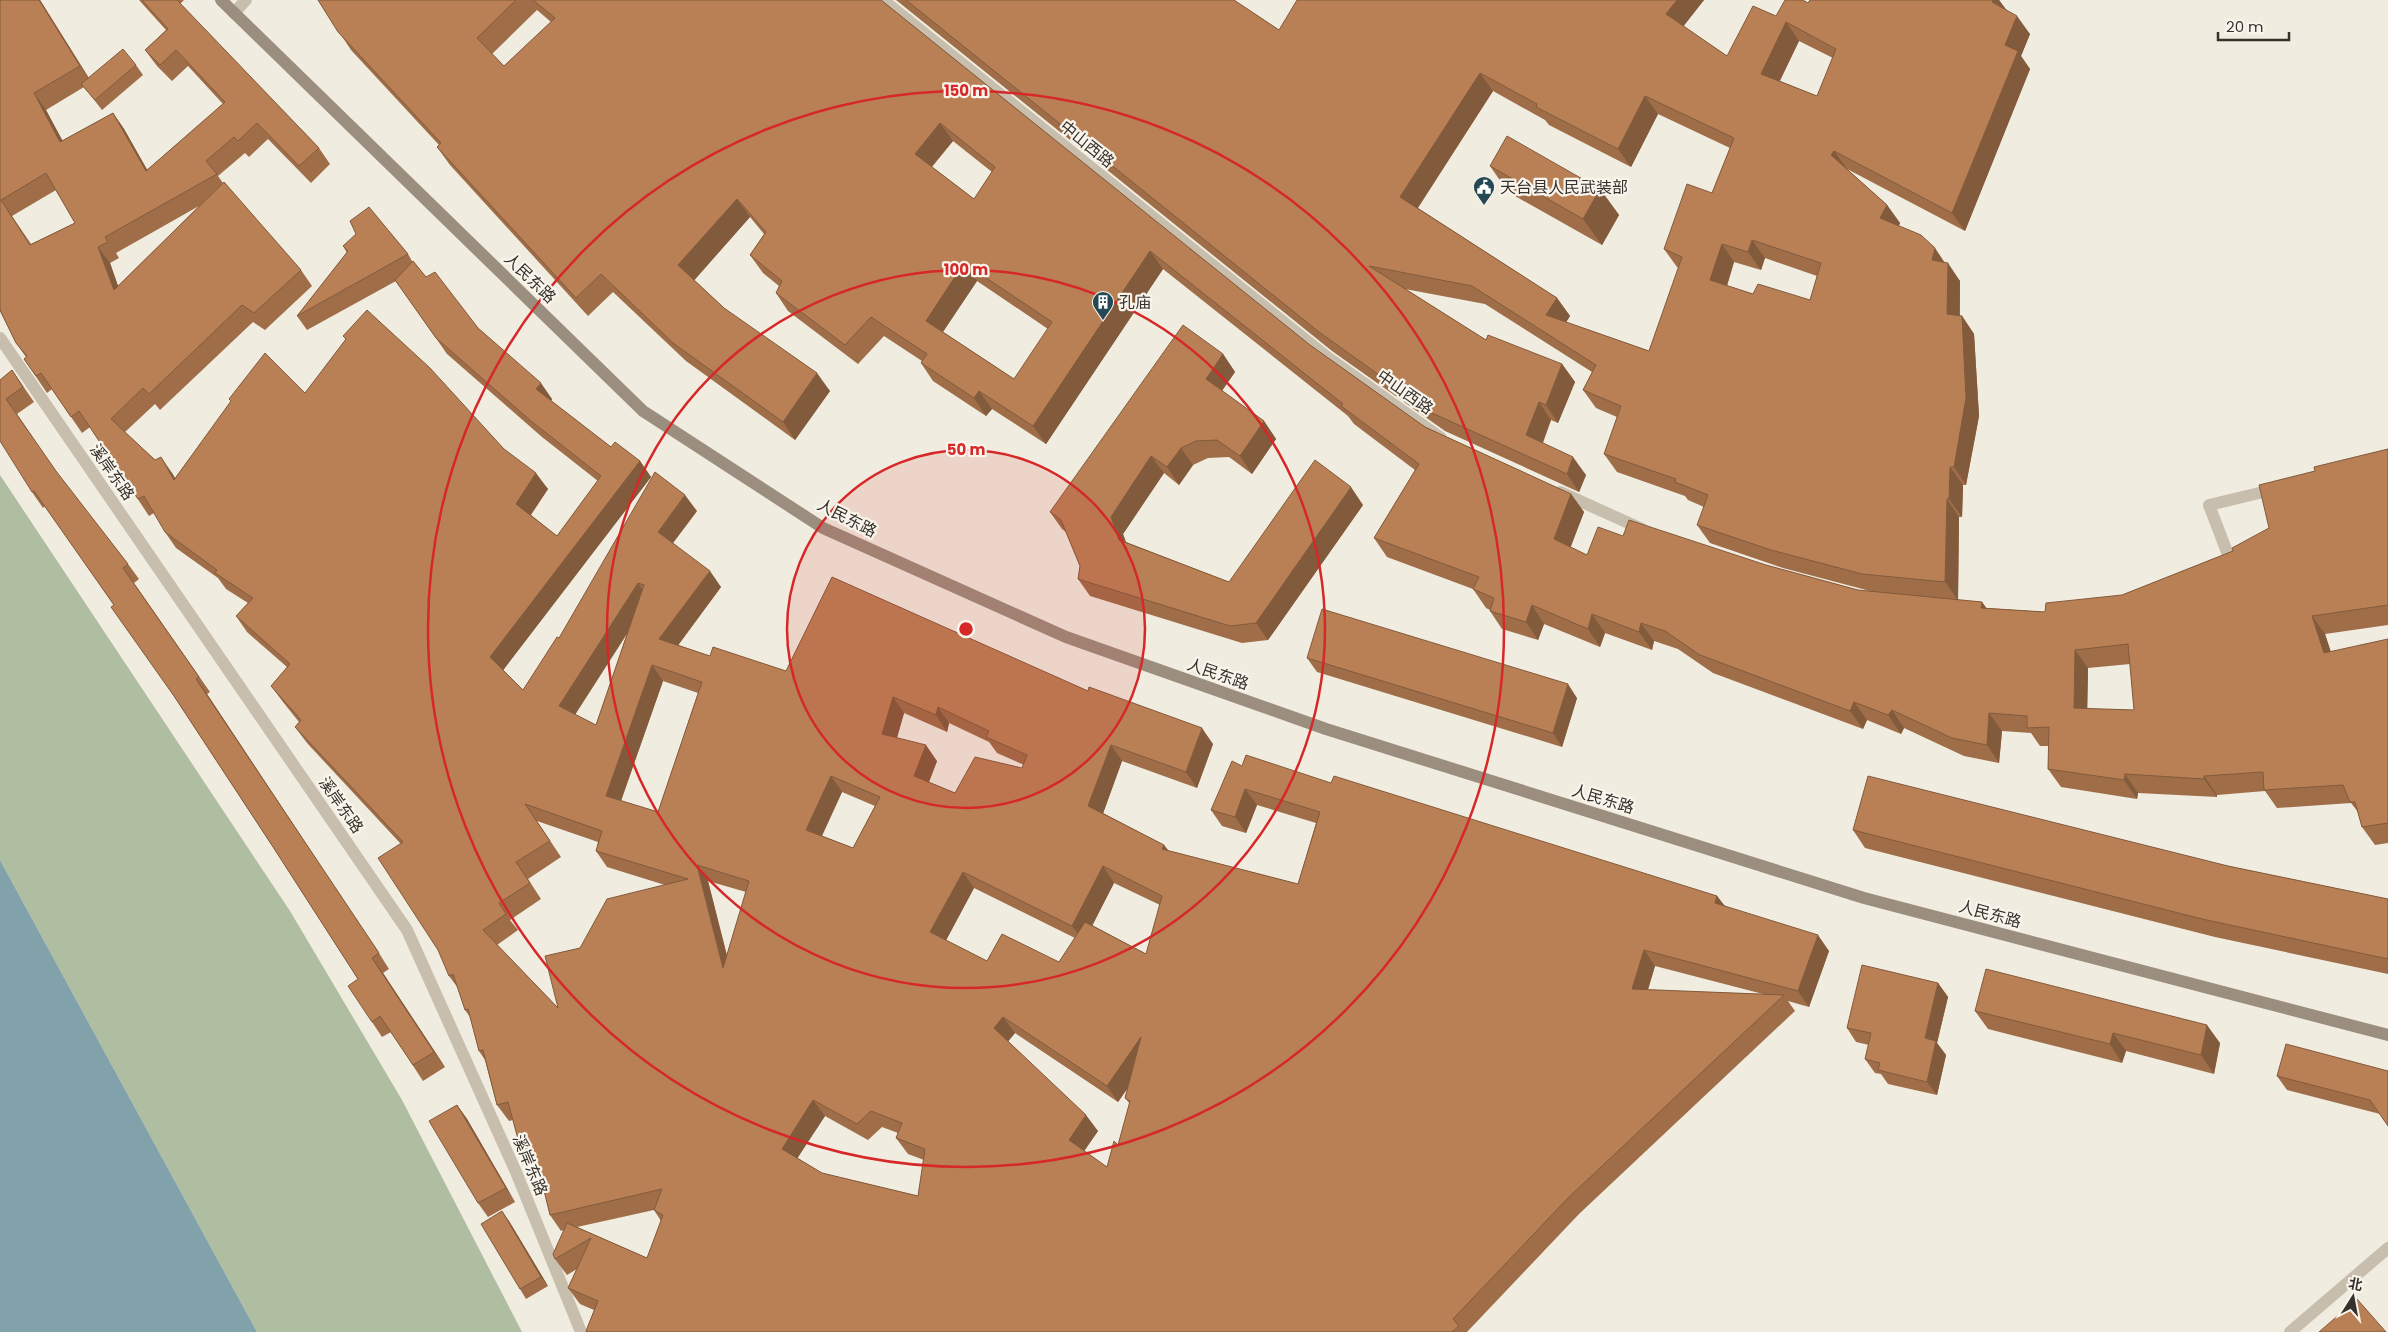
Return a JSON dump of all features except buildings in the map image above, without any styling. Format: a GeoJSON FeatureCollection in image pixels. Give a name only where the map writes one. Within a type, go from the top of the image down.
{"type":"FeatureCollection","features":[{"type":"Feature","properties":{"kind":"main road","name":"人民东路"},"geometry":{"type":"LineString","coordinates":[[220,0],[643,411],[823,528],[1066,637],[1326,729],[1864,898],[2388,1035]]}},
{"type":"Feature","properties":{"kind":"street"},"geometry":{"type":"LineString","coordinates":[[234,13],[246,0]]}},
{"type":"Feature","properties":{"kind":"street","name":"中山西路"},"geometry":{"type":"LineString","coordinates":[[883,0],[1327,357],[1441,438],[1450,442]]}},
{"type":"Feature","properties":{"kind":"street","name":"溪岸东路"},"geometry":{"type":"LineString","coordinates":[[0,338],[407,930],[516,1172],[581,1332]]}},
{"type":"Feature","properties":{"kind":"street"},"geometry":{"type":"LineString","coordinates":[[1549,487],[1656,534]]}},
{"type":"Feature","properties":{"kind":"street"},"geometry":{"type":"LineString","coordinates":[[2213,572],[2232,565],[2209,505],[2284,487]]}},
{"type":"Feature","properties":{"kind":"street"},"geometry":{"type":"LineString","coordinates":[[2290,1332],[2388,1248]]}},
{"type":"Feature","properties":{"kind":"green space"},"geometry":{"type":"Polygon","coordinates":[[[0,475],[290,911],[402,1100],[522,1332],[257,1332],[0,860],[0,475]]]}},
{"type":"Feature","properties":{"kind":"water"},"geometry":{"type":"Polygon","coordinates":[[[0,860],[257,1332],[0,1332],[0,860]]]}},
{"type":"Feature","properties":{"kind":"place","name":"天台县人民武装部"},"geometry":{"type":"Point","coordinates":[1484,206]}},
{"type":"Feature","properties":{"kind":"place","name":"孔庙"},"geometry":{"type":"Point","coordinates":[1103,321]}}]}
